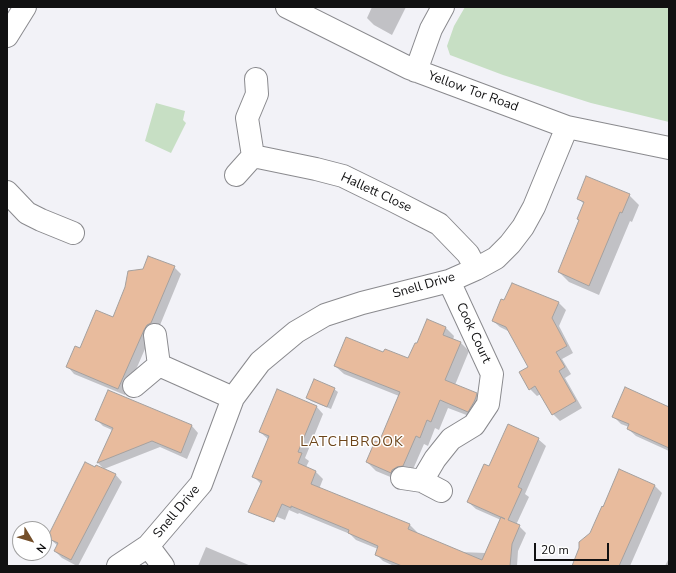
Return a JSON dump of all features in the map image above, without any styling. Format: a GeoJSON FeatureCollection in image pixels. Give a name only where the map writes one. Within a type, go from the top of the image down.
{"type":"FeatureCollection","features":[{"type":"Feature","properties":{"kind":"street","name":"Yellow Tor Road"},"geometry":{"type":"LineString","coordinates":[[287,7],[409,68],[567,127],[669,148]]}},
{"type":"Feature","properties":{"kind":"street"},"geometry":{"type":"LineString","coordinates":[[416,71],[431,29],[443,7]]}},
{"type":"Feature","properties":{"kind":"street"},"geometry":{"type":"LineString","coordinates":[[7,36],[17,12]]}},
{"type":"Feature","properties":{"kind":"street"},"geometry":{"type":"LineString","coordinates":[[236,175],[252,156],[247,118],[257,94],[256,79]]}},
{"type":"Feature","properties":{"kind":"street","name":"Snell Drive"},"geometry":{"type":"LineString","coordinates":[[118,566],[148,546],[201,484],[233,398],[260,362],[296,332],[325,315],[362,303],[448,281],[476,269],[496,258],[510,244],[534,208],[567,127]]}},
{"type":"Feature","properties":{"kind":"street","name":"Hallett Close"},"geometry":{"type":"LineString","coordinates":[[252,156],[343,176],[394,201],[439,224],[468,254],[476,269]]}},
{"type":"Feature","properties":{"kind":"street"},"geometry":{"type":"LineString","coordinates":[[7,192],[26,213],[73,233]]}},
{"type":"Feature","properties":{"kind":"street","name":"Cook Court"},"geometry":{"type":"LineString","coordinates":[[422,483],[435,459],[451,439],[474,425],[488,404],[492,374],[448,281]]}},
{"type":"Feature","properties":{"kind":"street"},"geometry":{"type":"LineString","coordinates":[[155,335],[159,365]]}},
{"type":"Feature","properties":{"kind":"street"},"geometry":{"type":"LineString","coordinates":[[159,365],[233,398]]}},
{"type":"Feature","properties":{"kind":"street"},"geometry":{"type":"LineString","coordinates":[[134,386],[159,365]]}},
{"type":"Feature","properties":{"kind":"street"},"geometry":{"type":"LineString","coordinates":[[148,546],[163,566]]}},
{"type":"Feature","properties":{"kind":"green space"},"geometry":{"type":"Polygon","coordinates":[[[465,7],[669,7],[669,122],[591,103],[503,75],[450,55],[447,46],[454,26],[465,7]]]}},
{"type":"Feature","properties":{"kind":"green space"},"geometry":{"type":"Polygon","coordinates":[[[156,103],[185,111],[183,120],[186,123],[171,153],[145,141],[156,103]]]}},
{"type":"Feature","properties":{"kind":"building"},"geometry":{"type":"Polygon","coordinates":[[[586,176],[630,194],[622,213],[620,212],[589,286],[558,272],[579,220],[577,219],[584,202],[577,199],[586,176]]]}},
{"type":"Feature","properties":{"kind":"building"},"geometry":{"type":"Polygon","coordinates":[[[148,256],[175,266],[151,323],[147,325],[144,330],[118,389],[66,367],[75,346],[80,348],[96,310],[113,317],[125,287],[128,271],[143,269],[148,256]]]}},
{"type":"Feature","properties":{"kind":"building"},"geometry":{"type":"Polygon","coordinates":[[[512,283],[559,302],[552,318],[567,346],[556,352],[565,367],[559,371],[576,401],[552,415],[535,386],[529,390],[519,372],[528,367],[506,327],[492,321],[501,299],[504,300],[512,283]]]}},
{"type":"Feature","properties":{"kind":"building"},"geometry":{"type":"Polygon","coordinates":[[[427,319],[446,327],[443,335],[461,342],[445,380],[477,393],[468,412],[440,400],[431,422],[427,420],[420,438],[416,436],[403,466],[397,467],[392,470],[391,473],[366,462],[375,441],[379,442],[400,392],[334,366],[346,337],[383,352],[385,349],[408,358],[415,343],[417,343],[427,319]]]}},
{"type":"Feature","properties":{"kind":"building"},"geometry":{"type":"Polygon","coordinates":[[[314,379],[335,388],[327,407],[306,398],[314,379]]]}},
{"type":"Feature","properties":{"kind":"building"},"geometry":{"type":"Polygon","coordinates":[[[625,387],[669,407],[669,448],[627,429],[629,424],[612,417],[625,387]]]}},
{"type":"Feature","properties":{"kind":"building"},"geometry":{"type":"Polygon","coordinates":[[[277,389],[317,406],[298,452],[302,453],[298,463],[316,471],[311,484],[410,524],[408,529],[482,560],[501,517],[467,502],[484,464],[489,466],[508,424],[539,438],[518,487],[522,489],[508,520],[520,525],[512,544],[510,566],[402,566],[375,555],[378,546],[348,533],[349,530],[291,506],[291,508],[282,504],[274,522],[248,512],[262,481],[252,477],[269,436],[259,432],[277,389]]]}},
{"type":"Feature","properties":{"kind":"building"},"geometry":{"type":"Polygon","coordinates":[[[108,390],[192,425],[181,453],[152,441],[97,463],[113,428],[95,420],[108,390]]]}},
{"type":"Feature","properties":{"kind":"building"},"geometry":{"type":"Polygon","coordinates":[[[85,462],[116,474],[71,560],[54,551],[58,543],[52,540],[52,528],[85,462]]]}},
{"type":"Feature","properties":{"kind":"building"},"geometry":{"type":"Polygon","coordinates":[[[619,469],[655,485],[619,566],[572,566],[579,548],[579,542],[590,533],[619,469]]]}},
{"type":"Feature","properties":{"kind":"district","name":"LATCHBROOK"},"geometry":{"type":"Point","coordinates":[352,443]}}]}
